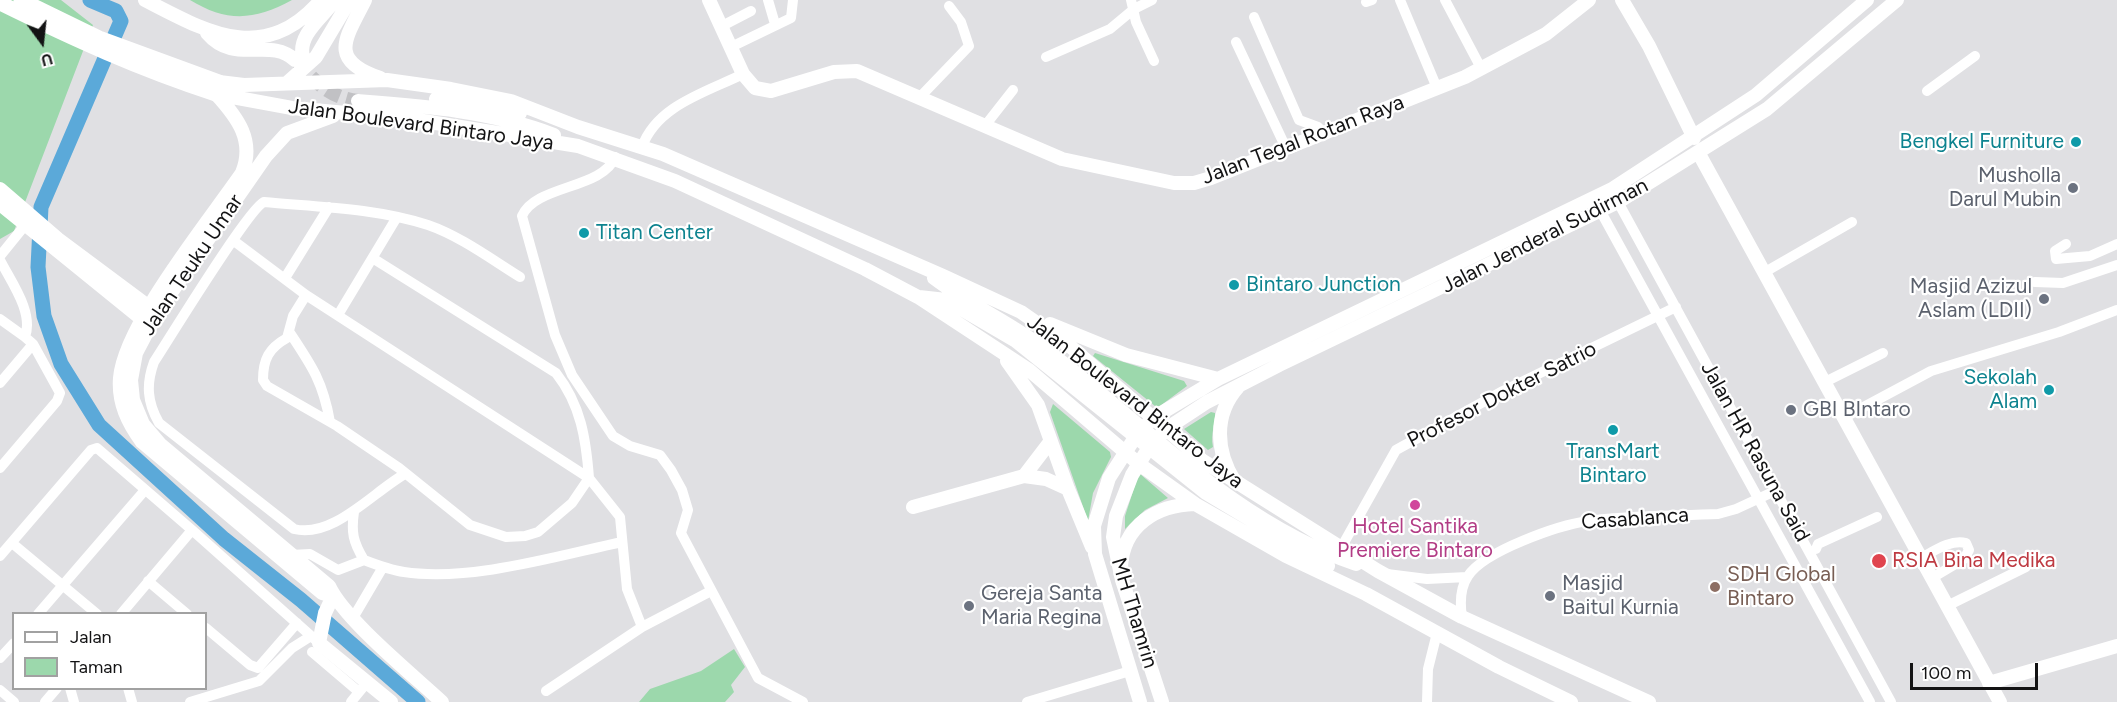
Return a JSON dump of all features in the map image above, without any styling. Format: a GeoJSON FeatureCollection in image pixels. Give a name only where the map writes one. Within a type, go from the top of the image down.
{"type":"FeatureCollection","features":[{"type":"Feature","properties":{"kind":"highway"},"geometry":{"type":"LineString","coordinates":[[21,0],[96,43]]}},
{"type":"Feature","properties":{"kind":"highway"},"geometry":{"type":"LineString","coordinates":[[0,3],[128,56],[217,88]]}},
{"type":"Feature","properties":{"kind":"main road"},"geometry":{"type":"LineString","coordinates":[[144,0],[205,31],[226,48],[242,52],[278,50],[299,58],[305,37],[335,0]]}},
{"type":"Feature","properties":{"kind":"main road"},"geometry":{"type":"LineString","coordinates":[[205,31],[238,38],[262,36],[299,20],[321,0]]}},
{"type":"Feature","properties":{"kind":"main road"},"geometry":{"type":"LineString","coordinates":[[288,82],[316,57],[331,36],[350,0]]}},
{"type":"Feature","properties":{"kind":"main road"},"geometry":{"type":"LineString","coordinates":[[365,0],[344,42],[348,59],[355,67],[387,80]]}},
{"type":"Feature","properties":{"kind":"main road"},"geometry":{"type":"LineString","coordinates":[[709,0],[743,74]]}},
{"type":"Feature","properties":{"kind":"main road","name":"Jalan Tegal Rotan Raya"},"geometry":{"type":"LineString","coordinates":[[743,74],[755,88],[771,91],[834,72],[856,71],[1062,159],[1185,184],[1211,178],[1437,88],[1481,68],[1546,34],[1589,0]]}},
{"type":"Feature","properties":{"kind":"main road"},"geometry":{"type":"LineString","coordinates":[[1622,0],[1649,46],[1694,138]]}},
{"type":"Feature","properties":{"kind":"main road","name":"Jalan Jenderal Sudirman"},"geometry":{"type":"LineString","coordinates":[[1166,429],[1207,402],[1239,385],[1618,202],[1678,156],[1694,138],[1756,95],[1867,0]]}},
{"type":"Feature","properties":{"kind":"main road","name":"Jalan Jenderal Sudirman"},"geometry":{"type":"LineString","coordinates":[[1153,418],[1218,380],[1591,201],[1678,156],[1698,152],[1767,109],[1897,0]]}},
{"type":"Feature","properties":{"kind":"main road"},"geometry":{"type":"LineString","coordinates":[[331,36],[335,43],[344,42]]}},
{"type":"Feature","properties":{"kind":"main road","name":"Jalan Boulevard Bintaro Jaya"},"geometry":{"type":"LineString","coordinates":[[217,88],[288,82],[387,80],[452,89],[511,101],[578,127],[642,147],[916,265],[1021,312],[1071,346],[1187,448],[1333,556],[1366,594]]}},
{"type":"Feature","properties":{"kind":"main road","name":"Jalan Boulevard Bintaro Jaya"},"geometry":{"type":"LineString","coordinates":[[217,88],[292,108],[411,119],[578,146],[615,157],[752,215],[918,297],[1029,370],[1098,432],[1195,504],[1269,547],[1366,594],[1571,702]]}},
{"type":"Feature","properties":{"kind":"main road","name":"Jalan Teuku Umar"},"geometry":{"type":"LineString","coordinates":[[217,88],[243,129],[247,144],[247,161],[242,174],[127,350],[120,377],[120,395],[130,426],[161,459],[322,593],[333,596]]}},
{"type":"Feature","properties":{"kind":"main road"},"geometry":{"type":"LineString","coordinates":[[578,127],[466,103],[359,97],[504,119],[578,146]]}},
{"type":"Feature","properties":{"kind":"main road","name":"Jalan Teuku Umar"},"geometry":{"type":"LineString","coordinates":[[340,113],[297,127],[277,142],[149,316],[136,353],[131,380],[135,405],[143,424],[160,444],[328,586],[333,596],[353,618],[442,702]]}},
{"type":"Feature","properties":{"kind":"main road"},"geometry":{"type":"LineString","coordinates":[[1684,120],[1678,156],[1708,168]]}},
{"type":"Feature","properties":{"kind":"main road"},"geometry":{"type":"LineString","coordinates":[[1698,152],[2000,702]]}},
{"type":"Feature","properties":{"kind":"main road"},"geometry":{"type":"LineString","coordinates":[[0,189],[28,221]]}},
{"type":"Feature","properties":{"kind":"main road"},"geometry":{"type":"LineString","coordinates":[[0,204],[28,221],[149,316]]}},
{"type":"Feature","properties":{"kind":"main road"},"geometry":{"type":"LineString","coordinates":[[1517,236],[1515,243],[1522,250]]}},
{"type":"Feature","properties":{"kind":"main road"},"geometry":{"type":"LineString","coordinates":[[1502,244],[1508,247],[1508,257]]}},
{"type":"Feature","properties":{"kind":"main road","name":"Jalan Boulevard Bintaro Jaya"},"geometry":{"type":"LineString","coordinates":[[916,265],[1043,360],[1217,501],[1333,556],[1379,572],[1462,616],[1649,702]]}},
{"type":"Feature","properties":{"kind":"main road","name":"Jalan Boulevard Bintaro Jaya"},"geometry":{"type":"LineString","coordinates":[[918,297],[946,300],[977,311]]}},
{"type":"Feature","properties":{"kind":"main road"},"geometry":{"type":"LineString","coordinates":[[1021,312],[1096,345],[1162,366],[1218,380]]}},
{"type":"Feature","properties":{"kind":"main road"},"geometry":{"type":"LineString","coordinates":[[994,348],[1029,390],[1038,405],[1050,442],[1095,554]]}},
{"type":"Feature","properties":{"kind":"main road"},"geometry":{"type":"LineString","coordinates":[[1237,485],[1222,454],[1219,432],[1226,404],[1239,385]]}},
{"type":"Feature","properties":{"kind":"main road"},"geometry":{"type":"LineString","coordinates":[[1098,432],[1111,436],[1129,431],[1138,414],[1131,399]]}},
{"type":"Feature","properties":{"kind":"main road","name":"MH Thamrin"},"geometry":{"type":"LineString","coordinates":[[1140,702],[1095,554],[1094,526],[1109,478],[1125,452],[1153,418]]}},
{"type":"Feature","properties":{"kind":"main road","name":"MH Thamrin"},"geometry":{"type":"LineString","coordinates":[[1162,702],[1116,558],[1115,526],[1123,494],[1139,464],[1166,429]]}},
{"type":"Feature","properties":{"kind":"main road"},"geometry":{"type":"LineString","coordinates":[[1024,476],[1050,442]]}},
{"type":"Feature","properties":{"kind":"main road"},"geometry":{"type":"LineString","coordinates":[[1165,483],[1160,470],[1166,452],[1175,445],[1187,448]]}},
{"type":"Feature","properties":{"kind":"main road"},"geometry":{"type":"LineString","coordinates":[[913,507],[1024,476],[1046,479],[1068,489]]}},
{"type":"Feature","properties":{"kind":"main road"},"geometry":{"type":"LineString","coordinates":[[1122,580],[1125,546],[1139,524],[1163,509],[1195,504]]}},
{"type":"Feature","properties":{"kind":"main road"},"geometry":{"type":"LineString","coordinates":[[333,596],[315,641],[363,687],[391,702]]}},
{"type":"Feature","properties":{"kind":"main road"},"geometry":{"type":"LineString","coordinates":[[1989,683],[2117,646]]}},
{"type":"Feature","properties":{"kind":"street"},"geometry":{"type":"LineString","coordinates":[[768,0],[775,24]]}},
{"type":"Feature","properties":{"kind":"street"},"geometry":{"type":"LineString","coordinates":[[731,47],[791,18],[793,0]]}},
{"type":"Feature","properties":{"kind":"street"},"geometry":{"type":"LineString","coordinates":[[1046,57],[1110,29],[1133,4],[1152,0]]}},
{"type":"Feature","properties":{"kind":"street"},"geometry":{"type":"LineString","coordinates":[[1401,0],[1437,88]]}},
{"type":"Feature","properties":{"kind":"street"},"geometry":{"type":"LineString","coordinates":[[1445,0],[1481,68]]}},
{"type":"Feature","properties":{"kind":"street"},"geometry":{"type":"LineString","coordinates":[[1133,4],[1138,27],[1154,61]]}},
{"type":"Feature","properties":{"kind":"street"},"geometry":{"type":"LineString","coordinates":[[920,97],[969,46],[961,22],[949,6]]}},
{"type":"Feature","properties":{"kind":"street"},"geometry":{"type":"LineString","coordinates":[[722,26],[751,11]]}},
{"type":"Feature","properties":{"kind":"street"},"geometry":{"type":"LineString","coordinates":[[1254,18],[1299,120],[1324,133]]}},
{"type":"Feature","properties":{"kind":"street"},"geometry":{"type":"LineString","coordinates":[[1236,42],[1286,148]]}},
{"type":"Feature","properties":{"kind":"street"},"geometry":{"type":"LineString","coordinates":[[1927,91],[1975,56]]}},
{"type":"Feature","properties":{"kind":"street"},"geometry":{"type":"LineString","coordinates":[[642,147],[645,138],[665,112],[743,74]]}},
{"type":"Feature","properties":{"kind":"street"},"geometry":{"type":"LineString","coordinates":[[984,127],[1013,90]]}},
{"type":"Feature","properties":{"kind":"street"},"geometry":{"type":"LineString","coordinates":[[615,157],[612,164],[578,184],[532,202],[522,216],[555,335],[572,375],[613,436],[630,446],[660,455],[671,470],[682,490],[688,510],[681,532],[758,678],[802,702]]}},
{"type":"Feature","properties":{"kind":"street"},"geometry":{"type":"LineString","coordinates":[[405,474],[354,512],[308,531],[294,529],[159,423],[151,409],[148,377],[154,362],[234,241],[257,208],[264,202],[367,210],[429,226],[475,249],[519,277]]}},
{"type":"Feature","properties":{"kind":"street","name":"Jalan HR Rasuna Said"},"geometry":{"type":"LineString","coordinates":[[1618,202],[1775,491],[1813,551],[1848,623],[1891,702]]}},
{"type":"Feature","properties":{"kind":"street"},"geometry":{"type":"LineString","coordinates":[[285,278],[329,207]]}},
{"type":"Feature","properties":{"kind":"street","name":"Jalan HR Rasuna Said"},"geometry":{"type":"LineString","coordinates":[[1601,212],[1870,702]]}},
{"type":"Feature","properties":{"kind":"street"},"geometry":{"type":"LineString","coordinates":[[338,315],[374,259],[397,217]]}},
{"type":"Feature","properties":{"kind":"street"},"geometry":{"type":"LineString","coordinates":[[0,247],[28,221]]}},
{"type":"Feature","properties":{"kind":"street"},"geometry":{"type":"LineString","coordinates":[[0,383],[29,341],[27,316],[0,258],[28,221]]}},
{"type":"Feature","properties":{"kind":"street"},"geometry":{"type":"LineString","coordinates":[[1765,272],[1852,222]]}},
{"type":"Feature","properties":{"kind":"street"},"geometry":{"type":"LineString","coordinates":[[234,241],[306,295],[589,478],[617,509],[622,523],[627,589],[642,627]]}},
{"type":"Feature","properties":{"kind":"street"},"geometry":{"type":"LineString","coordinates":[[2066,244],[2055,250],[2056,259],[2090,256],[2117,244]]}},
{"type":"Feature","properties":{"kind":"street"},"geometry":{"type":"LineString","coordinates":[[306,295],[293,316],[290,333],[273,346],[266,356],[263,380],[271,390],[330,422],[405,474],[470,525],[506,537],[525,536],[538,532],[572,503],[589,478],[580,415],[556,373],[374,259]]}},
{"type":"Feature","properties":{"kind":"street"},"geometry":{"type":"LineString","coordinates":[[2035,282],[2063,283],[2117,265]]}},
{"type":"Feature","properties":{"kind":"street","name":"Profesor Dokter Satrio"},"geometry":{"type":"LineString","coordinates":[[1333,556],[1396,450],[1503,391],[1676,307]]}},
{"type":"Feature","properties":{"kind":"street"},"geometry":{"type":"LineString","coordinates":[[1845,417],[1931,370],[2059,332],[2117,310]]}},
{"type":"Feature","properties":{"kind":"street"},"geometry":{"type":"LineString","coordinates":[[0,319],[29,341],[60,397],[0,468]]}},
{"type":"Feature","properties":{"kind":"street"},"geometry":{"type":"LineString","coordinates":[[290,333],[318,376],[330,422]]}},
{"type":"Feature","properties":{"kind":"street"},"geometry":{"type":"LineString","coordinates":[[1825,382],[1883,353]]}},
{"type":"Feature","properties":{"kind":"street"},"geometry":{"type":"LineString","coordinates":[[0,556],[91,450],[97,448],[101,450],[315,641],[292,648],[259,681],[190,702]]}},
{"type":"Feature","properties":{"kind":"street"},"geometry":{"type":"LineString","coordinates":[[40,612],[145,490]]}},
{"type":"Feature","properties":{"kind":"street","name":"Casablanca"},"geometry":{"type":"LineString","coordinates":[[1467,576],[1500,552],[1568,525],[1589,520],[1718,514],[1775,491]]}},
{"type":"Feature","properties":{"kind":"street"},"geometry":{"type":"LineString","coordinates":[[354,512],[351,532],[353,543],[364,560],[404,572],[450,574],[520,563],[622,542]]}},
{"type":"Feature","properties":{"kind":"street"},"geometry":{"type":"LineString","coordinates":[[1813,551],[1877,517]]}},
{"type":"Feature","properties":{"kind":"street"},"geometry":{"type":"LineString","coordinates":[[123,612],[192,530]]}},
{"type":"Feature","properties":{"kind":"street"},"geometry":{"type":"LineString","coordinates":[[12,543],[95,612]]}},
{"type":"Feature","properties":{"kind":"street"},"geometry":{"type":"LineString","coordinates":[[1921,558],[1948,545],[1966,543],[1969,550],[1964,559],[1932,578]]}},
{"type":"Feature","properties":{"kind":"street"},"geometry":{"type":"LineString","coordinates":[[291,555],[310,554],[338,570],[364,560]]}},
{"type":"Feature","properties":{"kind":"street"},"geometry":{"type":"LineString","coordinates":[[353,618],[383,567]]}},
{"type":"Feature","properties":{"kind":"street"},"geometry":{"type":"LineString","coordinates":[[1947,606],[2026,567]]}},
{"type":"Feature","properties":{"kind":"street"},"geometry":{"type":"LineString","coordinates":[[1379,572],[1427,579],[1467,576],[1461,600],[1462,616]]}},
{"type":"Feature","properties":{"kind":"street"},"geometry":{"type":"LineString","coordinates":[[148,581],[186,612]]}},
{"type":"Feature","properties":{"kind":"street"},"geometry":{"type":"LineString","coordinates":[[546,692],[642,627],[711,591]]}},
{"type":"Feature","properties":{"kind":"street"},"geometry":{"type":"LineString","coordinates":[[207,629],[250,665],[258,668],[297,623]]}},
{"type":"Feature","properties":{"kind":"street"},"geometry":{"type":"LineString","coordinates":[[1832,632],[1848,623]]}},
{"type":"Feature","properties":{"kind":"street"},"geometry":{"type":"LineString","coordinates":[[1427,702],[1428,669],[1437,633]]}},
{"type":"Feature","properties":{"kind":"street"},"geometry":{"type":"LineString","coordinates":[[0,658],[12,644]]}},
{"type":"Feature","properties":{"kind":"street"},"geometry":{"type":"LineString","coordinates":[[1027,702],[1130,671]]}},
{"type":"Feature","properties":{"kind":"street"},"geometry":{"type":"LineString","coordinates":[[351,702],[363,687]]}},
{"type":"Feature","properties":{"kind":"street"},"geometry":{"type":"LineString","coordinates":[[0,690],[14,702]]}},
{"type":"Feature","properties":{"kind":"street"},"geometry":{"type":"LineString","coordinates":[[45,702],[55,690]]}},
{"type":"Feature","properties":{"kind":"green space"},"geometry":{"type":"Polygon","coordinates":[[[0,0],[61,0],[93,25],[14,231],[0,239],[0,0]]]}},
{"type":"Feature","properties":{"kind":"green space"},"geometry":{"type":"Polygon","coordinates":[[[190,0],[292,0],[265,12],[240,16],[216,12],[190,0]]]}},
{"type":"Feature","properties":{"kind":"green space"},"geometry":{"type":"Polygon","coordinates":[[[1095,353],[1184,381],[1187,386],[1160,406],[1155,406],[1093,356],[1095,353]]]}},
{"type":"Feature","properties":{"kind":"green space"},"geometry":{"type":"Polygon","coordinates":[[[1053,404],[1110,452],[1111,457],[1093,493],[1088,521],[1050,412],[1053,404]]]}},
{"type":"Feature","properties":{"kind":"green space"},"geometry":{"type":"Polygon","coordinates":[[[1211,412],[1215,413],[1213,447],[1208,450],[1184,429],[1211,412]]]}},
{"type":"Feature","properties":{"kind":"green space"},"geometry":{"type":"Polygon","coordinates":[[[1139,473],[1168,498],[1145,510],[1125,529],[1125,516],[1139,473]]]}},
{"type":"Feature","properties":{"kind":"green space"},"geometry":{"type":"Polygon","coordinates":[[[734,649],[745,667],[731,685],[734,692],[725,702],[639,702],[650,689],[701,671],[734,649]]]}},
{"type":"Feature","properties":{"kind":"waterway"},"geometry":{"type":"LineString","coordinates":[[90,0],[116,11],[121,21],[41,207],[38,267],[44,316],[61,364],[99,425],[224,539],[301,600],[418,702]]}},
{"type":"Feature","properties":{"kind":"tunnel"},"geometry":{"type":"LineString","coordinates":[[297,61],[323,87],[339,96],[358,101]]}},
{"type":"Feature","properties":{"kind":"place","name":"Bengkel Furniture"},"geometry":{"type":"Point","coordinates":[2076,142]}},
{"type":"Feature","properties":{"kind":"place","name":"Musholla Darul Mubin"},"geometry":{"type":"Point","coordinates":[2073,188]}},
{"type":"Feature","properties":{"kind":"place","name":"Titan Center"},"geometry":{"type":"Point","coordinates":[584,233]}},
{"type":"Feature","properties":{"kind":"place","name":"Bintaro Junction"},"geometry":{"type":"Point","coordinates":[1234,285]}},
{"type":"Feature","properties":{"kind":"place","name":"Masjid Azizul Aslam (LDII)"},"geometry":{"type":"Point","coordinates":[2044,299]}},
{"type":"Feature","properties":{"kind":"place","name":"Sekolah Alam"},"geometry":{"type":"Point","coordinates":[2049,390]}},
{"type":"Feature","properties":{"kind":"place","name":"GBI BIntaro"},"geometry":{"type":"Point","coordinates":[1791,410]}},
{"type":"Feature","properties":{"kind":"place","name":"TransMart Bintaro"},"geometry":{"type":"Point","coordinates":[1613,430]}},
{"type":"Feature","properties":{"kind":"place","name":"Hotel Santika Premiere Bintaro"},"geometry":{"type":"Point","coordinates":[1415,505]}},
{"type":"Feature","properties":{"kind":"place","name":"RSIA Bina Medika"},"geometry":{"type":"Point","coordinates":[1879,561]}},
{"type":"Feature","properties":{"kind":"place","name":"SDH Global Bintaro"},"geometry":{"type":"Point","coordinates":[1715,587]}},
{"type":"Feature","properties":{"kind":"place","name":"Masjid Baitul Kurnia"},"geometry":{"type":"Point","coordinates":[1550,596]}},
{"type":"Feature","properties":{"kind":"place","name":"Gereja Santa Maria Regina"},"geometry":{"type":"Point","coordinates":[969,606]}}]}
